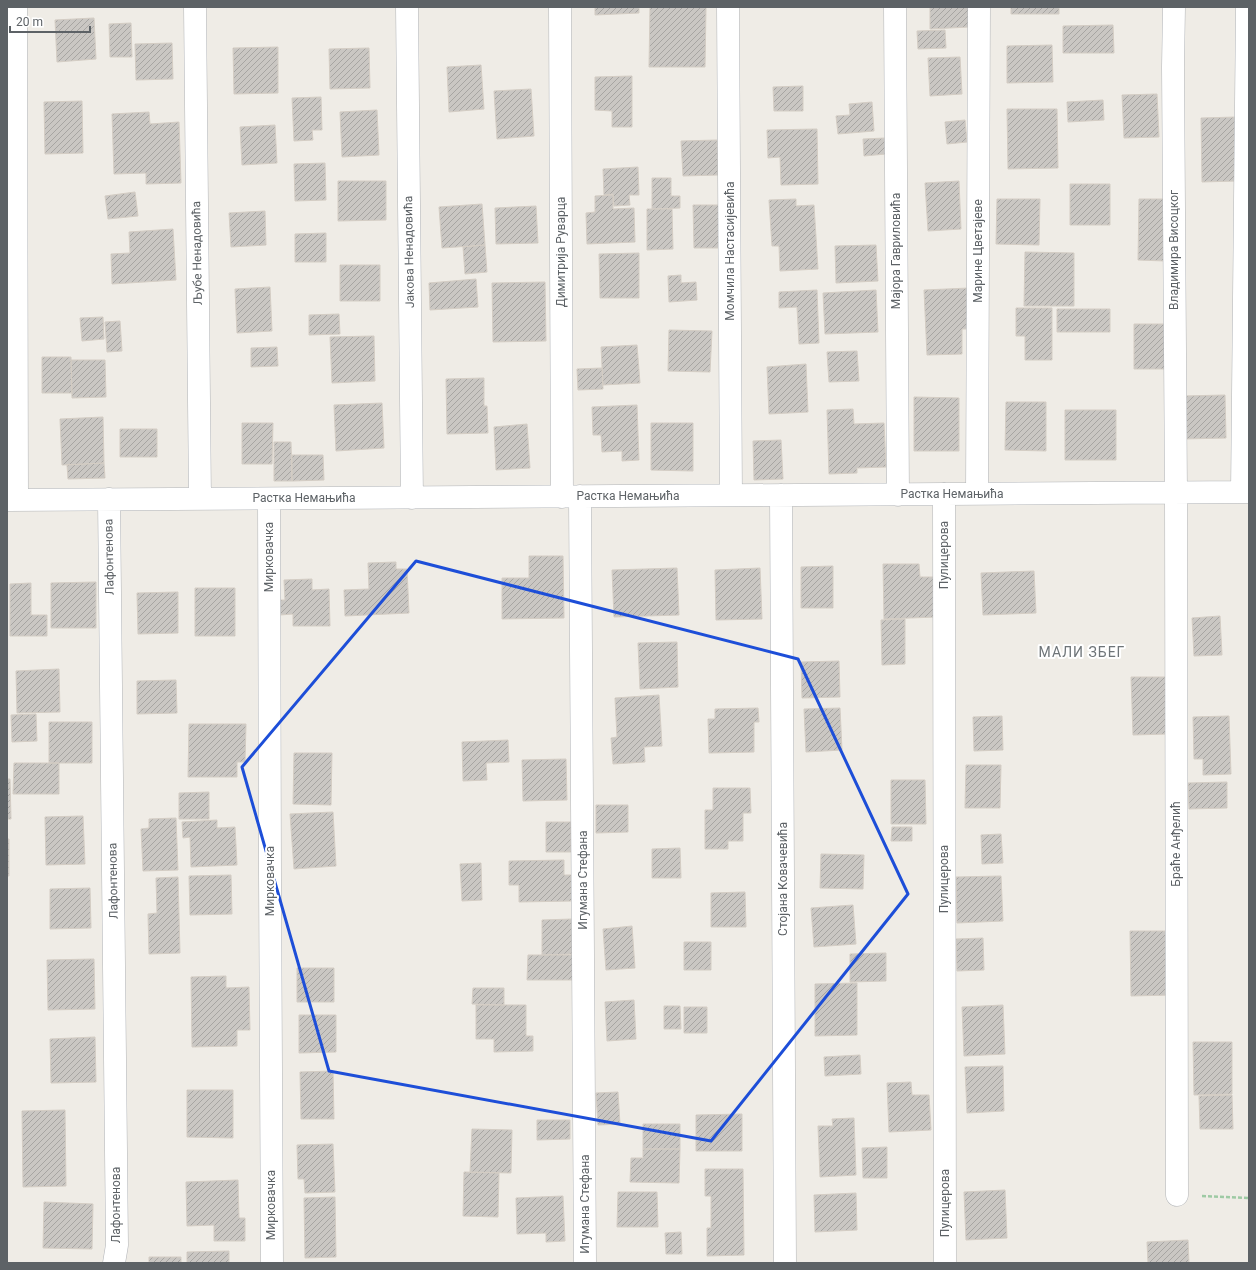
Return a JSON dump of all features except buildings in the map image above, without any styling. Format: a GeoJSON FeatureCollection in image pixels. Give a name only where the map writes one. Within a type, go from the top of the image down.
{"type":"FeatureCollection","features":[{"type":"Feature","properties":{"kind":"street"},"geometry":{"type":"LineString","coordinates":[[12,500],[16,7]]}},
{"type":"Feature","properties":{"kind":"street","name":"Љубе Ненадовића"},"geometry":{"type":"LineString","coordinates":[[195,7],[200,499]]}},
{"type":"Feature","properties":{"kind":"street","name":"Јакова Ненадовића"},"geometry":{"type":"LineString","coordinates":[[407,7],[412,498]]}},
{"type":"Feature","properties":{"kind":"street","name":"Димитрија Руварца"},"geometry":{"type":"LineString","coordinates":[[560,7],[571,496]]}},
{"type":"Feature","properties":{"kind":"street","name":"Момчила Настасијевића"},"geometry":{"type":"LineString","coordinates":[[728,7],[731,495]]}},
{"type":"Feature","properties":{"kind":"street","name":"Мајора Гавриловића"},"geometry":{"type":"LineString","coordinates":[[895,7],[898,494]]}},
{"type":"Feature","properties":{"kind":"street","name":"Марине Цветајеве"},"geometry":{"type":"LineString","coordinates":[[977,494],[979,7]]}},
{"type":"Feature","properties":{"kind":"street","name":"Владимира Висоцког"},"geometry":{"type":"LineString","coordinates":[[1174,7],[1173,67],[1176,493]]}},
{"type":"Feature","properties":{"kind":"street"},"geometry":{"type":"LineString","coordinates":[[1245,492],[1246,7]]}},
{"type":"Feature","properties":{"kind":"street","name":"Растка Немањића"},"geometry":{"type":"LineString","coordinates":[[12,500],[1245,492]]}},
{"type":"Feature","properties":{"kind":"street","name":"Браће Анђелић"},"geometry":{"type":"LineString","coordinates":[[1176,493],[1177,1195]]}},
{"type":"Feature","properties":{"kind":"street","name":"Пулицерова"},"geometry":{"type":"LineString","coordinates":[[944,494],[945,1263]]}},
{"type":"Feature","properties":{"kind":"street","name":"Стојана Ковачевића"},"geometry":{"type":"LineString","coordinates":[[781,495],[785,1263]]}},
{"type":"Feature","properties":{"kind":"street","name":"Игумана Стефана"},"geometry":{"type":"LineString","coordinates":[[571,496],[585,1263]]}},
{"type":"Feature","properties":{"kind":"street","name":"Лафонтенова"},"geometry":{"type":"LineString","coordinates":[[109,499],[116,1059],[117,1245],[114,1263]]}},
{"type":"Feature","properties":{"kind":"street","name":"Мирковачка"},"geometry":{"type":"LineString","coordinates":[[269,499],[272,1263]]}},
{"type":"Feature","properties":{"kind":"path"},"geometry":{"type":"LineString","coordinates":[[1177,1195],[1249,1198]]}},
{"type":"Feature","properties":{"kind":"highlighted area"},"geometry":{"type":"Polygon","coordinates":[[[416,561],[798,659],[908,894],[711,1141],[329,1071],[242,767],[416,561]]]}},
{"type":"Feature","properties":{"kind":"district","name":"МАЛИ ЗБЕГ"},"geometry":{"type":"Point","coordinates":[1082,652]}}]}
